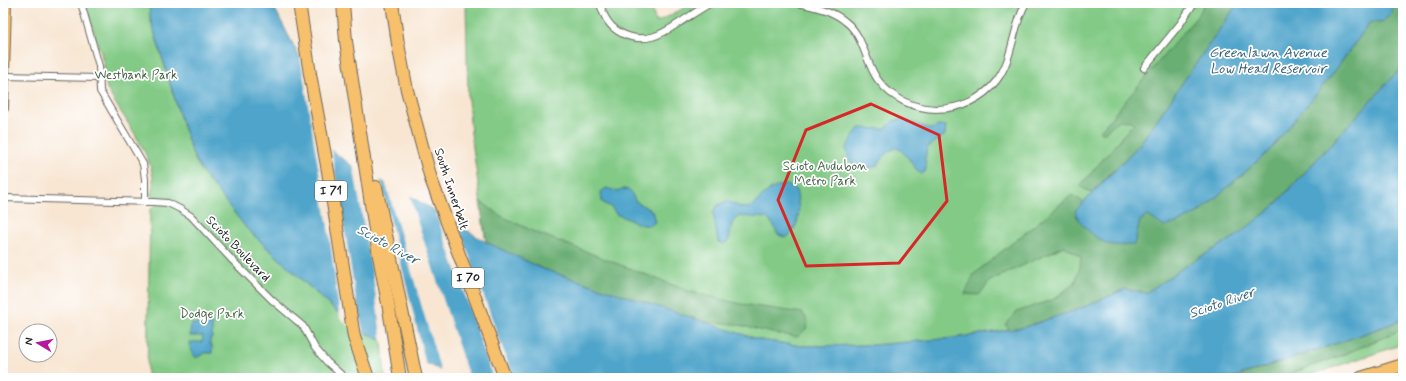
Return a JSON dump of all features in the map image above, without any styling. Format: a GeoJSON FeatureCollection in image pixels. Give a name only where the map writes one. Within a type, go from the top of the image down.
{"type":"FeatureCollection","features":[{"type":"Feature","properties":{"kind":"highway","name":"I 71"},"geometry":{"type":"LineString","coordinates":[[300,3],[310,74],[328,171],[354,337],[368,378]]}},
{"type":"Feature","properties":{"kind":"highway"},"geometry":{"type":"LineString","coordinates":[[342,3],[344,29],[400,378]]}},
{"type":"Feature","properties":{"kind":"highway","name":"South Innerbelt"},"geometry":{"type":"LineString","coordinates":[[392,3],[407,90],[431,179],[505,378]]}},
{"type":"Feature","properties":{"kind":"highway"},"geometry":{"type":"LineString","coordinates":[[358,119],[382,215],[416,377]]}},
{"type":"Feature","properties":{"kind":"highway"},"geometry":{"type":"LineString","coordinates":[[385,290],[383,309],[391,378]]}},
{"type":"Feature","properties":{"kind":"highway"},"geometry":{"type":"LineString","coordinates":[[1361,378],[1403,365]]}},
{"type":"Feature","properties":{"kind":"main road"},"geometry":{"type":"LineString","coordinates":[[3,108],[6,3]]}},
{"type":"Feature","properties":{"kind":"street"},"geometry":{"type":"LineString","coordinates":[[81,3],[99,66],[100,90],[143,164],[145,175],[145,202]]}},
{"type":"Feature","properties":{"kind":"street"},"geometry":{"type":"LineString","coordinates":[[600,3],[605,17],[612,27],[624,35],[632,38],[643,39],[663,33],[711,3]]}},
{"type":"Feature","properties":{"kind":"street"},"geometry":{"type":"LineString","coordinates":[[798,3],[828,11],[846,22],[854,30],[860,40],[873,72],[885,88],[892,94],[909,104],[936,109],[948,109],[968,103],[984,93],[997,79],[1007,62],[1019,17],[1026,3]]}},
{"type":"Feature","properties":{"kind":"street"},"geometry":{"type":"LineString","coordinates":[[1144,68],[1180,24],[1194,3]]}},
{"type":"Feature","properties":{"kind":"street"},"geometry":{"type":"LineString","coordinates":[[3,76],[99,78]]}},
{"type":"Feature","properties":{"kind":"street","name":"Scioto Boulevard"},"geometry":{"type":"LineString","coordinates":[[3,198],[168,203],[180,209],[191,216],[272,300],[303,326],[315,348],[344,378]]}},
{"type":"Feature","properties":{"kind":"highlighted area"},"geometry":{"type":"Polygon","coordinates":[[[871,104],[939,135],[947,201],[899,263],[806,266],[778,200],[806,130],[871,104]]]}},
{"type":"Feature","properties":{"kind":"green space","name":"Dodge Park"},"geometry":{"type":"Polygon","coordinates":[[[85,3],[149,3],[150,18],[181,120],[192,153],[200,169],[247,229],[351,325],[382,341],[385,378],[147,378],[150,210],[162,200],[150,195],[153,184],[152,171],[147,156],[107,89],[100,49],[97,47],[98,45],[85,3]]]}},
{"type":"Feature","properties":{"kind":"green space","name":"Scioto Audubon Metro Park"},"geometry":{"type":"Polygon","coordinates":[[[466,3],[650,3],[656,23],[693,3],[1238,3],[1140,144],[1076,210],[1390,15],[1395,3],[1403,3],[1403,66],[1022,328],[954,338],[873,345],[802,346],[760,340],[677,314],[486,242],[468,100],[466,3]]]}},
{"type":"Feature","properties":{"kind":"green space"},"geometry":{"type":"Polygon","coordinates":[[[1205,3],[1238,3],[1140,144],[1091,193],[1080,186],[1134,123],[1132,121],[1119,120],[1102,134],[1100,131],[1199,14],[1205,3]]]}},
{"type":"Feature","properties":{"kind":"green space"},"geometry":{"type":"Polygon","coordinates":[[[1395,3],[1403,3],[1403,66],[1273,207],[1235,237],[1187,265],[1146,293],[1125,289],[1082,308],[1022,328],[1009,330],[1005,324],[1017,312],[1054,299],[1075,283],[1080,267],[1081,257],[1064,246],[990,281],[979,295],[965,294],[974,274],[1072,195],[1083,202],[1076,211],[1133,245],[1140,221],[1147,215],[1199,212],[1268,152],[1332,75],[1370,22],[1390,15],[1395,3]]]}},
{"type":"Feature","properties":{"kind":"green space"},"geometry":{"type":"Polygon","coordinates":[[[480,201],[501,216],[535,232],[691,292],[741,304],[803,313],[808,322],[806,329],[798,337],[772,333],[735,324],[704,322],[543,269],[486,242],[480,201]]]}},
{"type":"Feature","properties":{"kind":"green space"},"geometry":{"type":"Polygon","coordinates":[[[1403,318],[1403,329],[1340,356],[1277,378],[1231,378],[1341,342],[1399,321],[1403,318]]]}},
{"type":"Feature","properties":{"kind":"green space"},"geometry":{"type":"Polygon","coordinates":[[[1403,329],[1403,344],[1302,378],[1277,378],[1340,356],[1403,329]]]}},
{"type":"Feature","properties":{"kind":"water","name":"Scioto River"},"geometry":{"type":"Polygon","coordinates":[[[149,3],[272,3],[304,66],[321,143],[354,167],[410,196],[486,242],[543,269],[760,340],[802,346],[873,345],[954,338],[1022,328],[1082,308],[1125,289],[1146,293],[1187,265],[1235,237],[1273,207],[1403,66],[1403,318],[1399,321],[1341,342],[1231,378],[456,378],[351,325],[247,229],[200,169],[192,153],[150,17],[149,3]]]}},
{"type":"Feature","properties":{"kind":"water","name":"Greenlawn Avenue Low Head Reservoir"},"geometry":{"type":"Polygon","coordinates":[[[1238,3],[1395,3],[1390,15],[1381,23],[1370,22],[1332,75],[1268,152],[1199,212],[1177,223],[1164,227],[1147,215],[1140,221],[1134,245],[1108,244],[1083,226],[1075,211],[1140,144],[1238,3]]]}},
{"type":"Feature","properties":{"kind":"water"},"geometry":{"type":"Polygon","coordinates":[[[903,119],[931,129],[941,125],[946,126],[945,135],[927,148],[925,172],[921,174],[904,153],[897,148],[888,151],[877,166],[866,169],[854,166],[848,157],[846,148],[859,128],[885,129],[893,121],[903,119]]]}},
{"type":"Feature","properties":{"kind":"water"},"geometry":{"type":"Polygon","coordinates":[[[788,185],[796,190],[798,206],[796,226],[790,235],[786,238],[777,234],[774,226],[767,218],[739,216],[732,223],[729,240],[724,244],[718,242],[713,212],[718,205],[727,201],[742,208],[751,207],[768,191],[778,186],[788,185]]]}},
{"type":"Feature","properties":{"kind":"water"},"geometry":{"type":"Polygon","coordinates":[[[606,188],[617,191],[624,189],[629,190],[635,201],[652,211],[655,222],[650,226],[639,224],[616,214],[612,208],[602,202],[601,192],[606,188]]]}},
{"type":"Feature","properties":{"kind":"water"},"geometry":{"type":"Polygon","coordinates":[[[191,324],[212,324],[212,338],[210,338],[210,345],[212,345],[212,353],[205,353],[196,358],[192,352],[190,342],[202,342],[203,336],[190,336],[191,324]]]}},
{"type":"Feature","properties":{"kind":"pier"},"geometry":{"type":"Polygon","coordinates":[[[300,55],[306,66],[322,142],[331,148],[357,305],[364,334],[350,327],[340,318],[330,240],[300,55]]]}},
{"type":"Feature","properties":{"kind":"pier"},"geometry":{"type":"Polygon","coordinates":[[[353,164],[380,178],[426,365],[407,355],[392,286],[403,353],[382,343],[374,283],[353,164]]]}},
{"type":"Feature","properties":{"kind":"pier"},"geometry":{"type":"Polygon","coordinates":[[[385,181],[410,194],[416,217],[469,378],[452,378],[441,372],[385,181]]]}},
{"type":"Feature","properties":{"kind":"pier"},"geometry":{"type":"Polygon","coordinates":[[[434,208],[457,222],[514,378],[493,378],[434,208]]]}},
{"type":"Feature","properties":{"kind":"park label","name":"Westbank Park"},"geometry":{"type":"Point","coordinates":[136,75]}}]}
